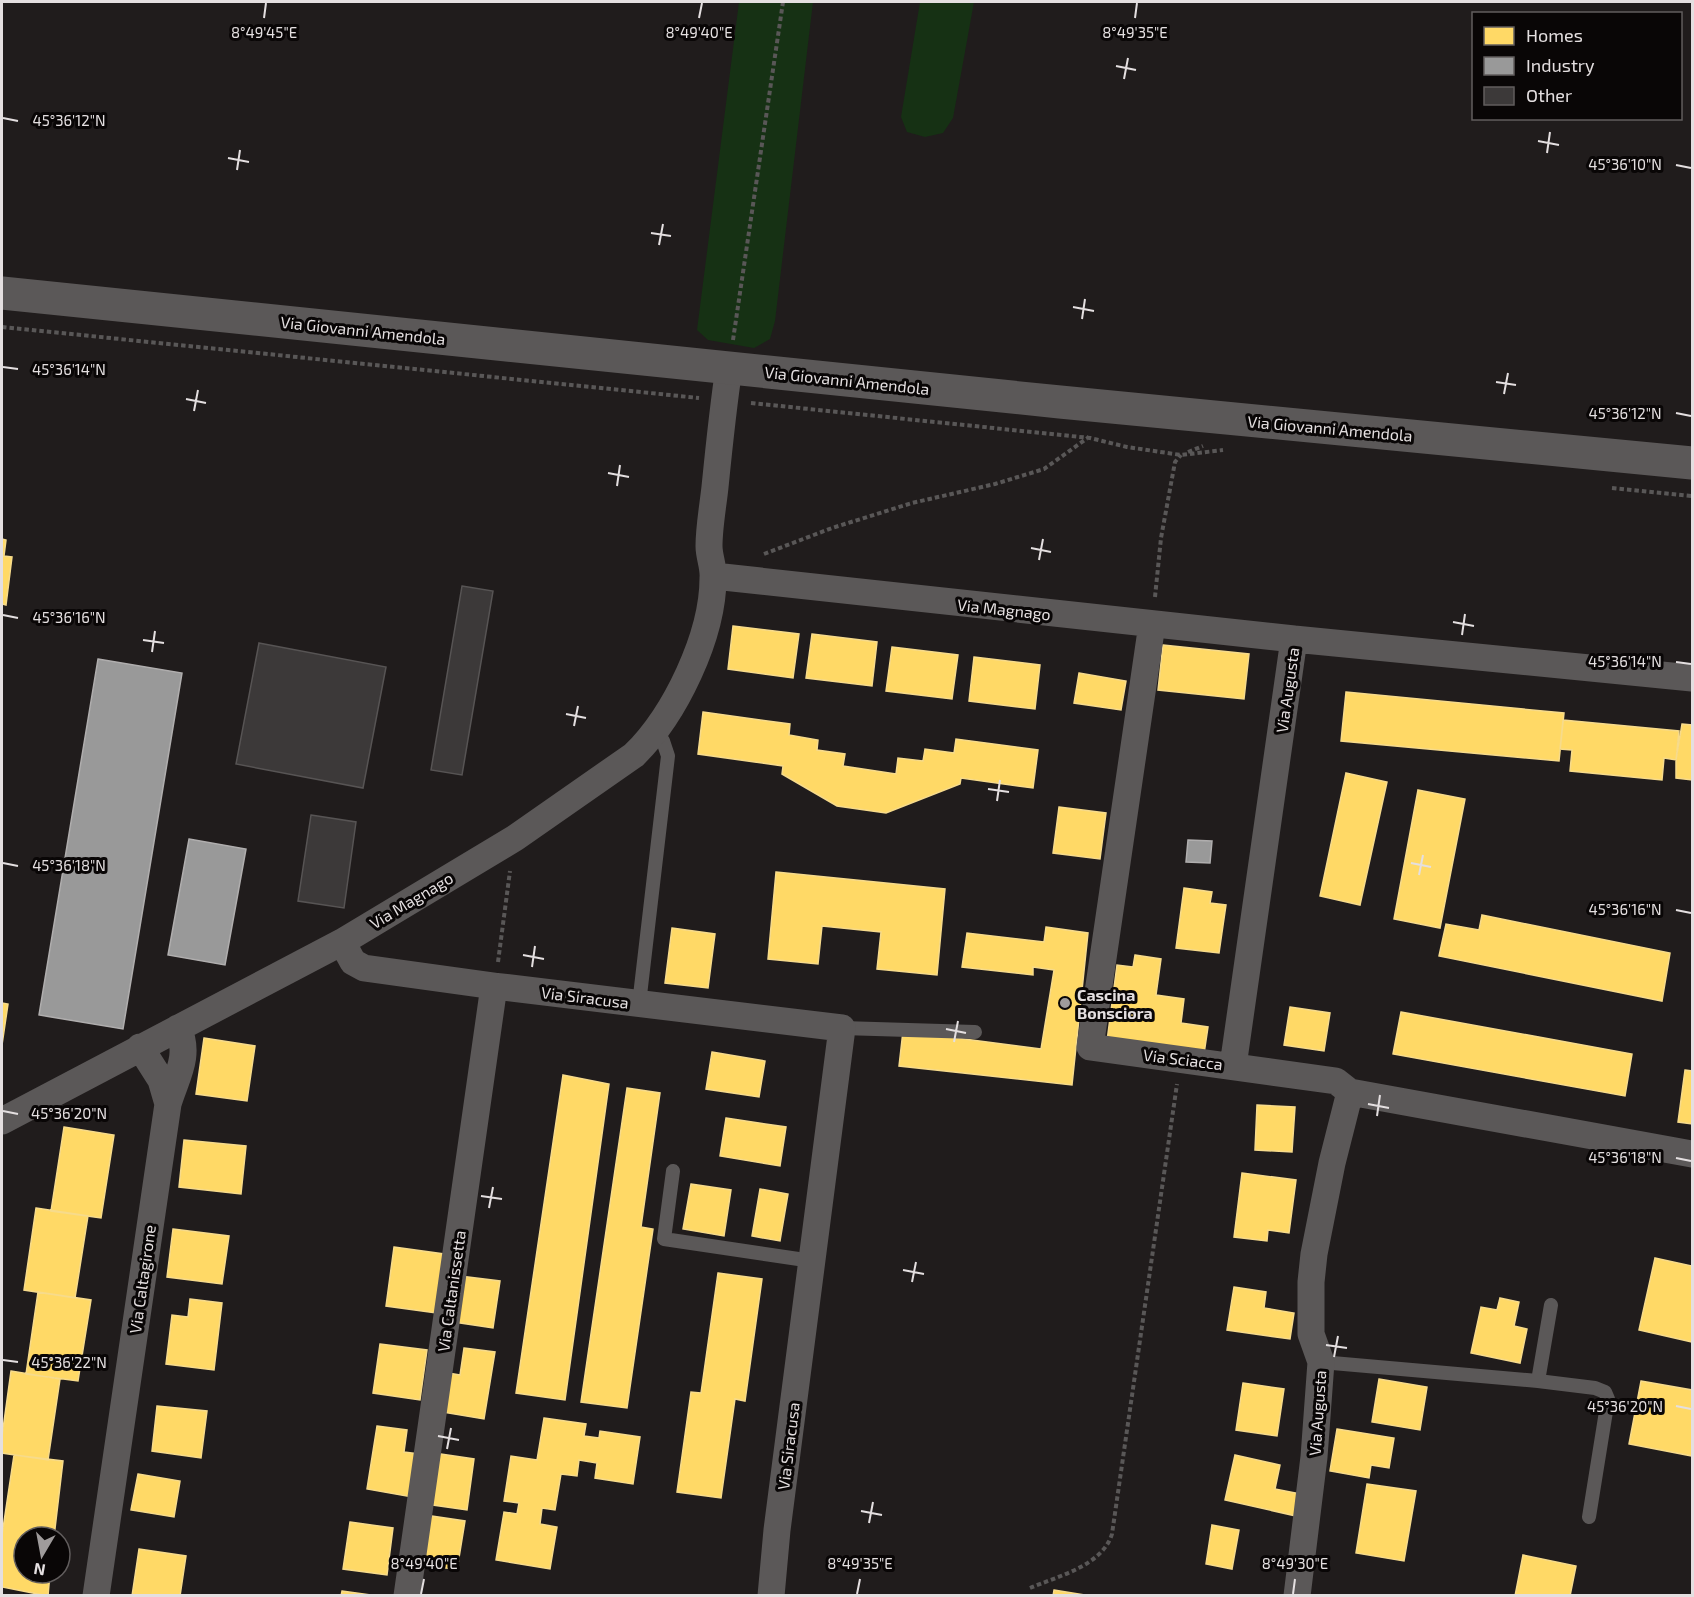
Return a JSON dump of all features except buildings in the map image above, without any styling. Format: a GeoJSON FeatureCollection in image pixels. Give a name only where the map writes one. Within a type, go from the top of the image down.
{"type":"FeatureCollection","features":[{"type":"Feature","properties":{"kind":"main road","name":"Via Giovanni Amendola"},"geometry":{"type":"LineString","coordinates":[[2,293],[1232,419],[1692,463]]}},
{"type":"Feature","properties":{"kind":"street","name":"Via Magnago"},"geometry":{"type":"LineString","coordinates":[[2,1121],[342,942],[515,838],[634,755],[655,732],[674,701],[700,646],[707,620],[714,576],[709,546],[729,368]]}},
{"type":"Feature","properties":{"kind":"street","name":"Via Magnago"},"geometry":{"type":"LineString","coordinates":[[714,576],[1294,639]]}},
{"type":"Feature","properties":{"kind":"street","name":"Via Sciacca"},"geometry":{"type":"LineString","coordinates":[[1152,624],[1090,1047],[1336,1081],[1350,1092],[1692,1154]]}},
{"type":"Feature","properties":{"kind":"street","name":"Via Augusta"},"geometry":{"type":"LineString","coordinates":[[1233,1066],[1294,639],[1692,678]]}},
{"type":"Feature","properties":{"kind":"street","name":"Via Siracusa"},"geometry":{"type":"LineString","coordinates":[[342,942],[353,962],[363,968],[494,987],[842,1028],[777,1530],[771,1596]]}},
{"type":"Feature","properties":{"kind":"street","name":"Via Caltanissetta"},"geometry":{"type":"LineString","coordinates":[[407,1596],[494,987]]}},
{"type":"Feature","properties":{"kind":"street","name":"Via Caltagirone"},"geometry":{"type":"LineString","coordinates":[[96,1596],[168,1104],[183,1058],[184,1043],[178,1028]]}},
{"type":"Feature","properties":{"kind":"street","name":"Via Caltagirone"},"geometry":{"type":"LineString","coordinates":[[140,1047],[161,1080],[168,1104]]}},
{"type":"Feature","properties":{"kind":"street","name":"Via Augusta"},"geometry":{"type":"LineString","coordinates":[[1297,1596],[1315,1445],[1321,1362],[1309,1321],[1312,1273],[1329,1174],[1350,1092]]}},
{"type":"Feature","properties":{"kind":"lane"},"geometry":{"type":"LineString","coordinates":[[639,1004],[668,756],[663,741],[655,732]]}},
{"type":"Feature","properties":{"kind":"lane","name":"Via Siracusa"},"geometry":{"type":"LineString","coordinates":[[842,1028],[975,1032]]}},
{"type":"Feature","properties":{"kind":"lane"},"geometry":{"type":"LineString","coordinates":[[673,1171],[664,1239],[812,1260]]}},
{"type":"Feature","properties":{"kind":"lane"},"geometry":{"type":"LineString","coordinates":[[1538,1382],[1551,1305]]}},
{"type":"Feature","properties":{"kind":"lane"},"geometry":{"type":"LineString","coordinates":[[1321,1362],[1595,1388],[1605,1392],[1608,1399],[1589,1517]]}},
{"type":"Feature","properties":{"kind":"path"},"geometry":{"type":"LineString","coordinates":[[729,368],[783,2]]}},
{"type":"Feature","properties":{"kind":"path"},"geometry":{"type":"LineString","coordinates":[[1152,624],[1161,538],[1175,462],[1181,455],[1211,443],[1232,419]]}},
{"type":"Feature","properties":{"kind":"path"},"geometry":{"type":"LineString","coordinates":[[754,559],[774,548],[843,524],[912,503],[1044,470],[1090,438]]}},
{"type":"Feature","properties":{"kind":"path"},"geometry":{"type":"LineString","coordinates":[[494,987],[515,838]]}},
{"type":"Feature","properties":{"kind":"path"},"geometry":{"type":"LineString","coordinates":[[1030,1588],[1087,1563],[1109,1543],[1112,1534],[1181,1059]]}},
{"type":"Feature","properties":{"kind":"green space"},"geometry":{"type":"Polygon","coordinates":[[[739,2],[813,2],[775,321],[770,339],[754,348],[708,340],[697,330],[739,2]]]}},
{"type":"Feature","properties":{"kind":"green space"},"geometry":{"type":"Polygon","coordinates":[[[920,2],[974,2],[953,118],[943,133],[925,137],[907,132],[901,117],[920,2]]]}},
{"type":"Feature","properties":{"kind":"place","name":"Cascina Bonsciora"},"geometry":{"type":"Point","coordinates":[1065,1003]}}]}
